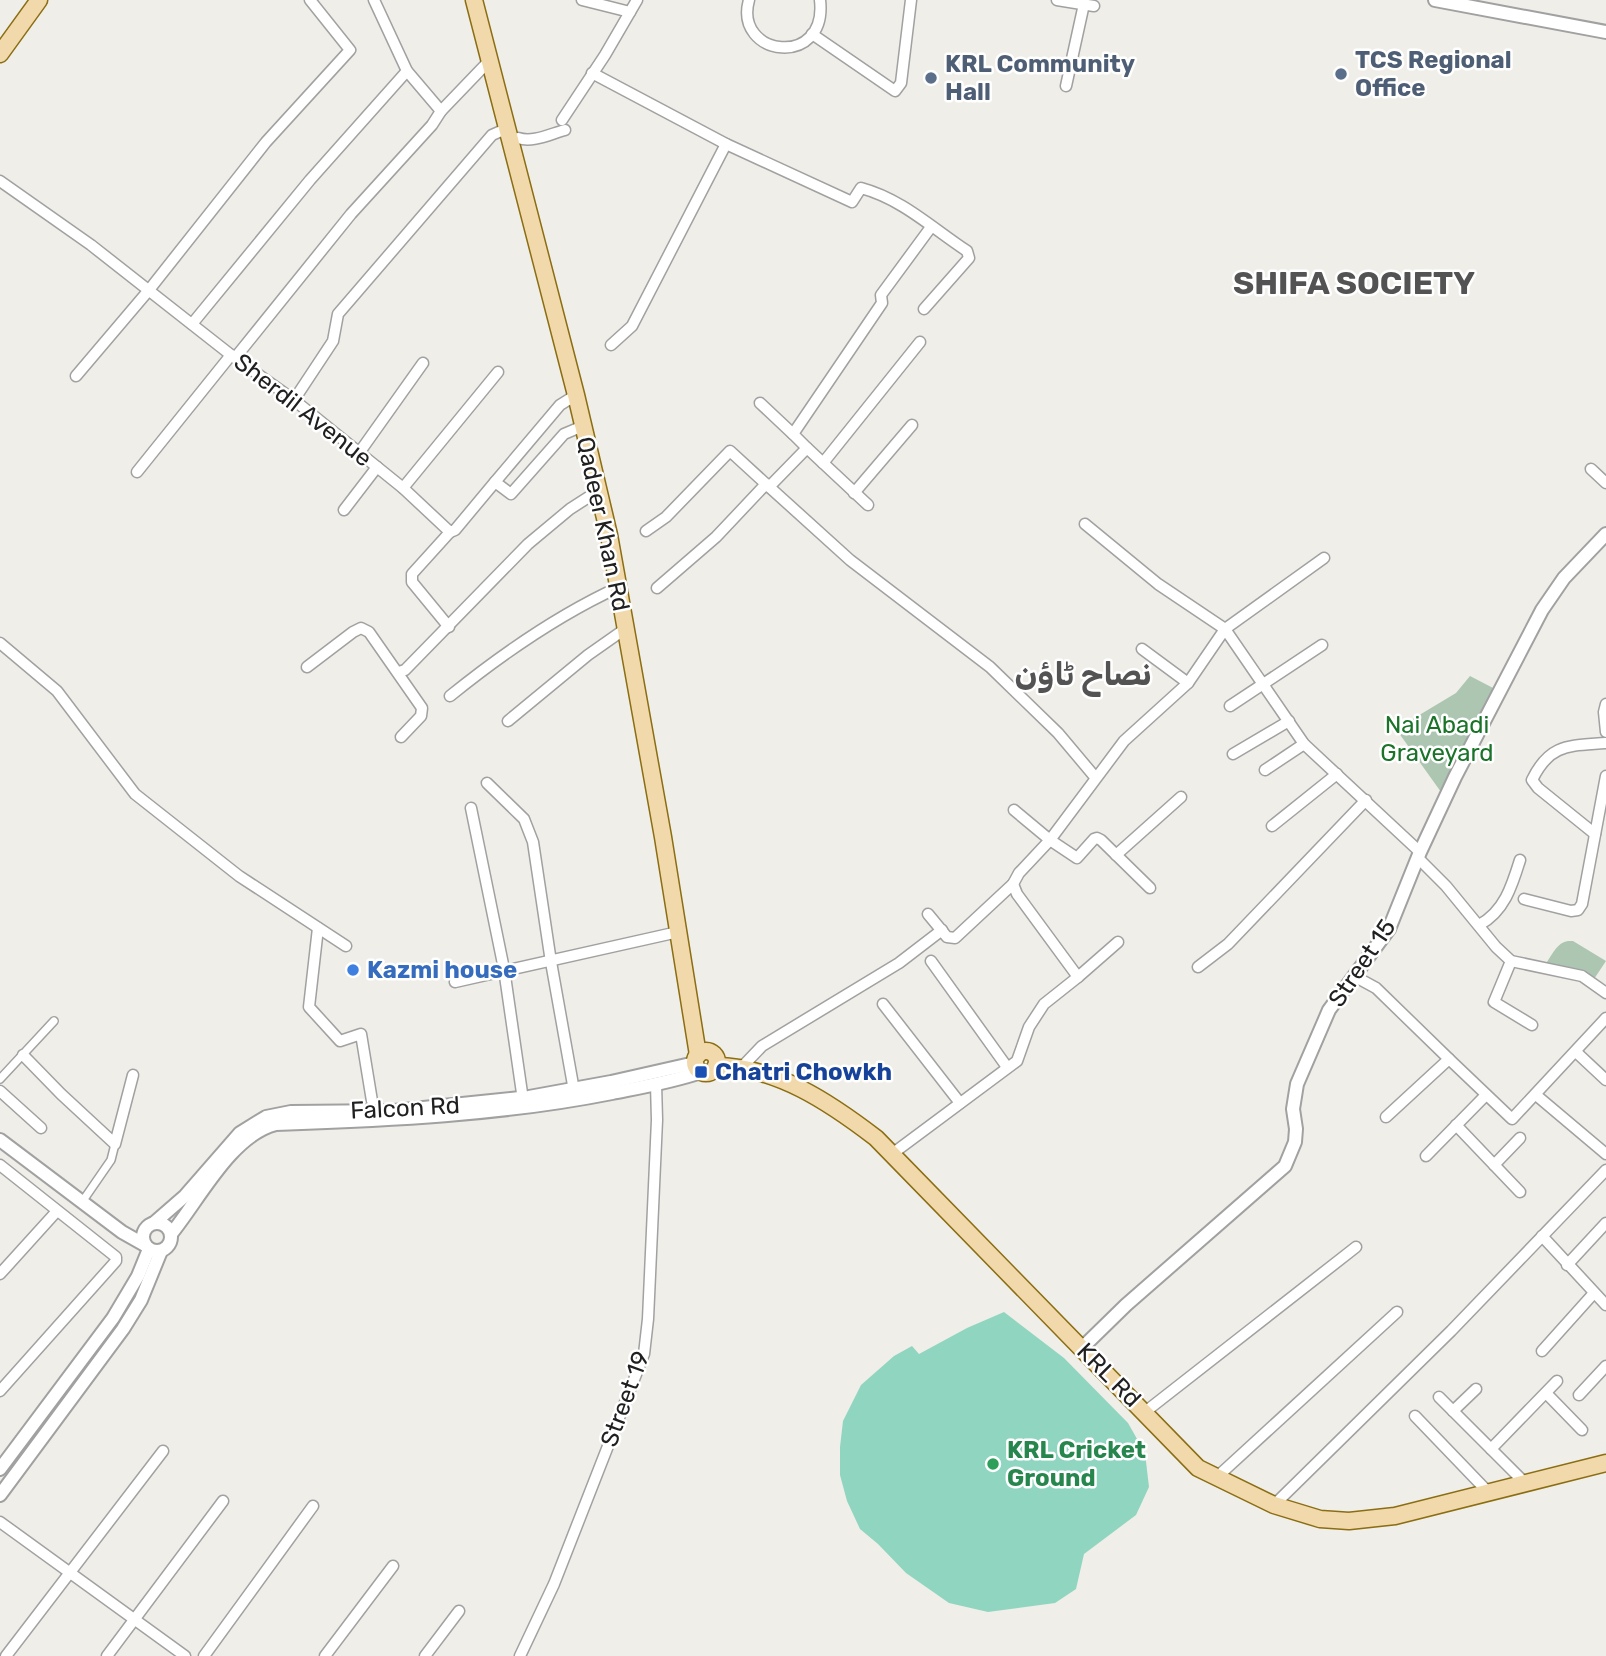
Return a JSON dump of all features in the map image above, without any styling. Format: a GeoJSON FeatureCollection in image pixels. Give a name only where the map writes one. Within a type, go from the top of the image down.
{"type":"FeatureCollection","features":[{"type":"Feature","properties":{"kind":"main road"},"geometry":{"type":"LineString","coordinates":[[0,54],[39,0]]}},
{"type":"Feature","properties":{"kind":"main road","name":"Qadeer Khan Rd"},"geometry":{"type":"LineString","coordinates":[[474,0],[513,133],[617,534],[703,1061]]}},
{"type":"Feature","properties":{"kind":"main road","name":"Qadeer Khan Rd"},"geometry":{"type":"LineString","coordinates":[[484,0],[619,587],[678,932],[703,1061]]}},
{"type":"Feature","properties":{"kind":"main road","name":"KRL Rd"},"geometry":{"type":"LineString","coordinates":[[703,1061],[742,1067],[806,1091],[833,1105],[876,1138],[1198,1468],[1274,1505],[1320,1519],[1349,1521],[1395,1516],[1606,1462]]}},
{"type":"Feature","properties":{"kind":"street"},"geometry":{"type":"LineString","coordinates":[[76,376],[149,290],[266,142],[350,50],[310,0]]}},
{"type":"Feature","properties":{"kind":"street"},"geometry":{"type":"LineString","coordinates":[[374,0],[407,71],[440,111]]}},
{"type":"Feature","properties":{"kind":"street"},"geometry":{"type":"LineString","coordinates":[[582,0],[630,12]]}},
{"type":"Feature","properties":{"kind":"street"},"geometry":{"type":"LineString","coordinates":[[294,400],[333,341],[338,313],[492,135],[513,133],[524,141],[537,139],[563,125],[637,0]]}},
{"type":"Feature","properties":{"kind":"street"},"geometry":{"type":"LineString","coordinates":[[749,0],[746,9],[748,23],[756,36],[767,45],[781,49],[796,47],[808,39],[817,28],[821,14],[820,0]]}},
{"type":"Feature","properties":{"kind":"street"},"geometry":{"type":"LineString","coordinates":[[812,34],[895,91],[901,83],[911,0]]}},
{"type":"Feature","properties":{"kind":"street"},"geometry":{"type":"LineString","coordinates":[[1057,0],[1089,5],[1066,86]]}},
{"type":"Feature","properties":{"kind":"street"},"geometry":{"type":"LineString","coordinates":[[1434,0],[1606,32]]}},
{"type":"Feature","properties":{"kind":"street"},"geometry":{"type":"LineString","coordinates":[[137,472],[351,215],[432,125],[440,111],[490,60]]}},
{"type":"Feature","properties":{"kind":"street"},"geometry":{"type":"LineString","coordinates":[[192,324],[310,180],[407,71]]}},
{"type":"Feature","properties":{"kind":"street"},"geometry":{"type":"LineString","coordinates":[[592,74],[726,144],[852,202],[861,188],[907,207],[967,251],[969,258],[924,309]]}},
{"type":"Feature","properties":{"kind":"street"},"geometry":{"type":"LineString","coordinates":[[611,345],[632,326],[726,144]]}},
{"type":"Feature","properties":{"kind":"street","name":"Sherdil Avenue"},"geometry":{"type":"LineString","coordinates":[[0,181],[91,245],[294,400],[402,488],[450,532]]}},
{"type":"Feature","properties":{"kind":"street"},"geometry":{"type":"LineString","coordinates":[[793,434],[882,303],[881,295],[931,227]]}},
{"type":"Feature","properties":{"kind":"street"},"geometry":{"type":"LineString","coordinates":[[823,463],[920,342]]}},
{"type":"Feature","properties":{"kind":"street"},"geometry":{"type":"LineString","coordinates":[[359,453],[424,363]]}},
{"type":"Feature","properties":{"kind":"street"},"geometry":{"type":"LineString","coordinates":[[402,488],[498,372]]}},
{"type":"Feature","properties":{"kind":"street"},"geometry":{"type":"LineString","coordinates":[[449,627],[412,582],[412,574],[450,532],[455,530],[560,405],[576,396]]}},
{"type":"Feature","properties":{"kind":"street"},"geometry":{"type":"LineString","coordinates":[[760,403],[868,505]]}},
{"type":"Feature","properties":{"kind":"street"},"geometry":{"type":"LineString","coordinates":[[854,493],[912,425]]}},
{"type":"Feature","properties":{"kind":"street"},"geometry":{"type":"LineString","coordinates":[[495,482],[511,494],[564,434],[583,426]]}},
{"type":"Feature","properties":{"kind":"street"},"geometry":{"type":"LineString","coordinates":[[657,588],[716,537],[807,448]]}},
{"type":"Feature","properties":{"kind":"street"},"geometry":{"type":"LineString","coordinates":[[646,531],[660,523],[730,451],[850,560],[990,667],[1058,733],[1095,777]]}},
{"type":"Feature","properties":{"kind":"street"},"geometry":{"type":"LineString","coordinates":[[344,510],[377,467]]}},
{"type":"Feature","properties":{"kind":"street"},"geometry":{"type":"LineString","coordinates":[[1591,469],[1606,483]]}},
{"type":"Feature","properties":{"kind":"street"},"geometry":{"type":"LineString","coordinates":[[399,672],[405,670],[449,627],[528,544],[570,509],[598,491]]}},
{"type":"Feature","properties":{"kind":"street"},"geometry":{"type":"LineString","coordinates":[[1085,524],[1158,584],[1225,629],[1304,744],[1366,800],[1419,855],[1496,947],[1511,961],[1582,976],[1606,992]]}},
{"type":"Feature","properties":{"kind":"street","name":"Street 15"},"geometry":{"type":"LineString","coordinates":[[1082,1348],[1134,1297],[1285,1166],[1295,1142],[1293,1108],[1297,1084],[1329,1010],[1390,929],[1419,855],[1455,777],[1542,610],[1564,578],[1606,534]]}},
{"type":"Feature","properties":{"kind":"street"},"geometry":{"type":"LineString","coordinates":[[928,914],[951,939],[955,938],[1013,884],[1019,873],[1050,840],[1124,741],[1188,683],[1225,629],[1324,558]]}},
{"type":"Feature","properties":{"kind":"street"},"geometry":{"type":"LineString","coordinates":[[450,696],[500,656],[596,597],[619,587]]}},
{"type":"Feature","properties":{"kind":"street"},"geometry":{"type":"LineString","coordinates":[[307,667],[361,628],[369,632],[392,667],[399,672],[422,713],[401,737]]}},
{"type":"Feature","properties":{"kind":"street"},"geometry":{"type":"LineString","coordinates":[[508,721],[588,655],[625,629]]}},
{"type":"Feature","properties":{"kind":"street"},"geometry":{"type":"LineString","coordinates":[[0,643],[57,691],[135,794],[239,876],[346,946]]}},
{"type":"Feature","properties":{"kind":"street"},"geometry":{"type":"LineString","coordinates":[[1230,706],[1322,645]]}},
{"type":"Feature","properties":{"kind":"street"},"geometry":{"type":"LineString","coordinates":[[1142,649],[1188,683]]}},
{"type":"Feature","properties":{"kind":"street"},"geometry":{"type":"LineString","coordinates":[[1606,704],[1606,732]]}},
{"type":"Feature","properties":{"kind":"street"},"geometry":{"type":"LineString","coordinates":[[1233,754],[1289,721]]}},
{"type":"Feature","properties":{"kind":"street"},"geometry":{"type":"LineString","coordinates":[[1595,834],[1538,788],[1532,780],[1546,757],[1559,748],[1606,743]]}},
{"type":"Feature","properties":{"kind":"street"},"geometry":{"type":"LineString","coordinates":[[1265,770],[1304,744]]}},
{"type":"Feature","properties":{"kind":"street"},"geometry":{"type":"LineString","coordinates":[[1272,826],[1338,774]]}},
{"type":"Feature","properties":{"kind":"street"},"geometry":{"type":"LineString","coordinates":[[1524,900],[1571,911],[1578,910],[1582,904],[1606,776]]}},
{"type":"Feature","properties":{"kind":"street"},"geometry":{"type":"LineString","coordinates":[[487,783],[524,819],[533,842],[573,1085]]}},
{"type":"Feature","properties":{"kind":"street"},"geometry":{"type":"LineString","coordinates":[[1116,855],[1181,797]]}},
{"type":"Feature","properties":{"kind":"street"},"geometry":{"type":"LineString","coordinates":[[1198,967],[1228,944],[1366,800]]}},
{"type":"Feature","properties":{"kind":"street"},"geometry":{"type":"LineString","coordinates":[[471,808],[504,970],[522,1093]]}},
{"type":"Feature","properties":{"kind":"street"},"geometry":{"type":"LineString","coordinates":[[1014,810],[1077,858],[1097,838],[1150,888]]}},
{"type":"Feature","properties":{"kind":"street"},"geometry":{"type":"LineString","coordinates":[[1479,926],[1490,919],[1510,892],[1520,860]]}},
{"type":"Feature","properties":{"kind":"street"},"geometry":{"type":"LineString","coordinates":[[1013,884],[1017,894],[1078,977]]}},
{"type":"Feature","properties":{"kind":"street"},"geometry":{"type":"LineString","coordinates":[[317,928],[309,1007],[340,1041],[361,1034],[372,1101]]}},
{"type":"Feature","properties":{"kind":"street"},"geometry":{"type":"LineString","coordinates":[[742,1067],[762,1045],[899,963],[942,930]]}},
{"type":"Feature","properties":{"kind":"street"},"geometry":{"type":"LineString","coordinates":[[455,982],[678,932]]}},
{"type":"Feature","properties":{"kind":"street"},"geometry":{"type":"LineString","coordinates":[[892,1154],[1017,1061],[1029,1027],[1044,1004],[1118,942]]}},
{"type":"Feature","properties":{"kind":"street"},"geometry":{"type":"LineString","coordinates":[[931,961],[1007,1068]]}},
{"type":"Feature","properties":{"kind":"street"},"geometry":{"type":"LineString","coordinates":[[1511,961],[1494,1002],[1531,1025]]}},
{"type":"Feature","properties":{"kind":"street"},"geometry":{"type":"LineString","coordinates":[[1354,976],[1377,988],[1512,1119],[1606,1018]]}},
{"type":"Feature","properties":{"kind":"street"},"geometry":{"type":"LineString","coordinates":[[883,1004],[960,1103]]}},
{"type":"Feature","properties":{"kind":"street"},"geometry":{"type":"LineString","coordinates":[[0,1079],[54,1021]]}},
{"type":"Feature","properties":{"kind":"street"},"geometry":{"type":"LineString","coordinates":[[1576,1052],[1606,1080]]}},
{"type":"Feature","properties":{"kind":"street"},"geometry":{"type":"LineString","coordinates":[[23,1055],[116,1144]]}},
{"type":"Feature","properties":{"kind":"street"},"geometry":{"type":"LineString","coordinates":[[1387,1117],[1450,1059]]}},
{"type":"Feature","properties":{"kind":"street","name":"Falcon Rd"},"geometry":{"type":"LineString","coordinates":[[171,1234],[233,1152],[249,1137],[267,1126],[408,1119],[526,1108],[656,1084],[703,1061]]}},
{"type":"Feature","properties":{"kind":"street","name":"Falcon Rd"},"geometry":{"type":"LineString","coordinates":[[150,1225],[185,1196],[240,1133],[266,1117],[291,1112],[394,1111],[529,1097],[703,1061]]}},
{"type":"Feature","properties":{"kind":"street"},"geometry":{"type":"LineString","coordinates":[[82,1202],[111,1160],[133,1075]]}},
{"type":"Feature","properties":{"kind":"street","name":"Street 19"},"geometry":{"type":"LineString","coordinates":[[520,1656],[554,1584],[644,1354],[649,1319],[656,1084]]}},
{"type":"Feature","properties":{"kind":"street"},"geometry":{"type":"LineString","coordinates":[[0,1091],[41,1128]]}},
{"type":"Feature","properties":{"kind":"street"},"geometry":{"type":"LineString","coordinates":[[1426,1156],[1486,1095]]}},
{"type":"Feature","properties":{"kind":"street"},"geometry":{"type":"LineString","coordinates":[[1536,1095],[1606,1154]]}},
{"type":"Feature","properties":{"kind":"street"},"geometry":{"type":"LineString","coordinates":[[1456,1125],[1520,1192]]}},
{"type":"Feature","properties":{"kind":"street"},"geometry":{"type":"LineString","coordinates":[[1494,1165],[1520,1138]]}},
{"type":"Feature","properties":{"kind":"street"},"geometry":{"type":"LineString","coordinates":[[0,1140],[122,1232],[152,1248],[169,1244],[171,1234],[165,1225],[150,1225],[130,1234],[122,1232]]}},
{"type":"Feature","properties":{"kind":"street"},"geometry":{"type":"LineString","coordinates":[[0,1166],[116,1257],[116,1261],[0,1391]]}},
{"type":"Feature","properties":{"kind":"street"},"geometry":{"type":"LineString","coordinates":[[1274,1505],[1451,1331],[1606,1170]]}},
{"type":"Feature","properties":{"kind":"street"},"geometry":{"type":"LineString","coordinates":[[0,1274],[57,1211]]}},
{"type":"Feature","properties":{"kind":"street"},"geometry":{"type":"LineString","coordinates":[[1567,1265],[1606,1223]]}},
{"type":"Feature","properties":{"kind":"street"},"geometry":{"type":"LineString","coordinates":[[0,1495],[123,1329],[141,1300],[152,1248],[143,1233],[150,1225]]}},
{"type":"Feature","properties":{"kind":"street"},"geometry":{"type":"LineString","coordinates":[[1542,1236],[1606,1306]]}},
{"type":"Feature","properties":{"kind":"street"},"geometry":{"type":"LineString","coordinates":[[1145,1412],[1356,1247]]}},
{"type":"Feature","properties":{"kind":"street"},"geometry":{"type":"LineString","coordinates":[[0,1469],[113,1318],[152,1248]]}},
{"type":"Feature","properties":{"kind":"street"},"geometry":{"type":"LineString","coordinates":[[1542,1351],[1594,1293]]}},
{"type":"Feature","properties":{"kind":"street"},"geometry":{"type":"LineString","coordinates":[[1217,1478],[1397,1312]]}},
{"type":"Feature","properties":{"kind":"street"},"geometry":{"type":"LineString","coordinates":[[1579,1395],[1606,1366]]}},
{"type":"Feature","properties":{"kind":"street"},"geometry":{"type":"LineString","coordinates":[[1491,1449],[1558,1381]]}},
{"type":"Feature","properties":{"kind":"street"},"geometry":{"type":"LineString","coordinates":[[1453,1411],[1476,1390]]}},
{"type":"Feature","properties":{"kind":"street"},"geometry":{"type":"LineString","coordinates":[[1546,1393],[1582,1430]]}},
{"type":"Feature","properties":{"kind":"street"},"geometry":{"type":"LineString","coordinates":[[1439,1397],[1526,1484]]}},
{"type":"Feature","properties":{"kind":"street"},"geometry":{"type":"LineString","coordinates":[[1415,1416],[1489,1493]]}},
{"type":"Feature","properties":{"kind":"street"},"geometry":{"type":"LineString","coordinates":[[6,1656],[163,1451]]}},
{"type":"Feature","properties":{"kind":"street"},"geometry":{"type":"LineString","coordinates":[[107,1656],[223,1501]]}},
{"type":"Feature","properties":{"kind":"street"},"geometry":{"type":"LineString","coordinates":[[204,1656],[313,1506]]}},
{"type":"Feature","properties":{"kind":"street"},"geometry":{"type":"LineString","coordinates":[[0,1522],[185,1656]]}},
{"type":"Feature","properties":{"kind":"street"},"geometry":{"type":"LineString","coordinates":[[325,1656],[393,1566]]}},
{"type":"Feature","properties":{"kind":"street"},"geometry":{"type":"LineString","coordinates":[[425,1656],[458,1611]]}},
{"type":"Feature","properties":{"kind":"green space","name":"Nai Abadi Graveyard"},"geometry":{"type":"Polygon","coordinates":[[[1470,676],[1495,689],[1441,792],[1396,729],[1456,693],[1470,676]]]}},
{"type":"Feature","properties":{"kind":"green space"},"geometry":{"type":"Polygon","coordinates":[[[1568,941],[1573,941],[1606,961],[1594,979],[1549,965],[1547,962],[1556,949],[1568,941]]]}},
{"type":"Feature","properties":{"kind":"green space","name":"KRL Cricket Ground"},"geometry":{"type":"Polygon","coordinates":[[[1004,1312],[1064,1358],[1128,1423],[1145,1453],[1149,1487],[1136,1515],[1084,1554],[1076,1589],[1055,1603],[988,1612],[949,1603],[906,1573],[860,1529],[847,1501],[840,1475],[840,1447],[843,1421],[861,1385],[894,1356],[912,1346],[919,1354],[1004,1312]]]}},
{"type":"Feature","properties":{"kind":"place","name":"TCS Regional Office"},"geometry":{"type":"Point","coordinates":[1341,74]}},
{"type":"Feature","properties":{"kind":"place","name":"KRL Community Hall"},"geometry":{"type":"Point","coordinates":[931,78]}},
{"type":"Feature","properties":{"kind":"place","name":"Kazmi house"},"geometry":{"type":"Point","coordinates":[353,970]}},
{"type":"Feature","properties":{"kind":"place","name":"Chatri Chowkh"},"geometry":{"type":"Point","coordinates":[701,1072]}},
{"type":"Feature","properties":{"kind":"place","name":"KRL Cricket Ground"},"geometry":{"type":"Point","coordinates":[993,1464]}},
{"type":"Feature","properties":{"kind":"district","name":"SHIFA SOCIETY"},"geometry":{"type":"Point","coordinates":[1354,283]}},
{"type":"Feature","properties":{"kind":"district","name":"نصاح ٹاؤن"},"geometry":{"type":"Point","coordinates":[1083,674]}}]}
